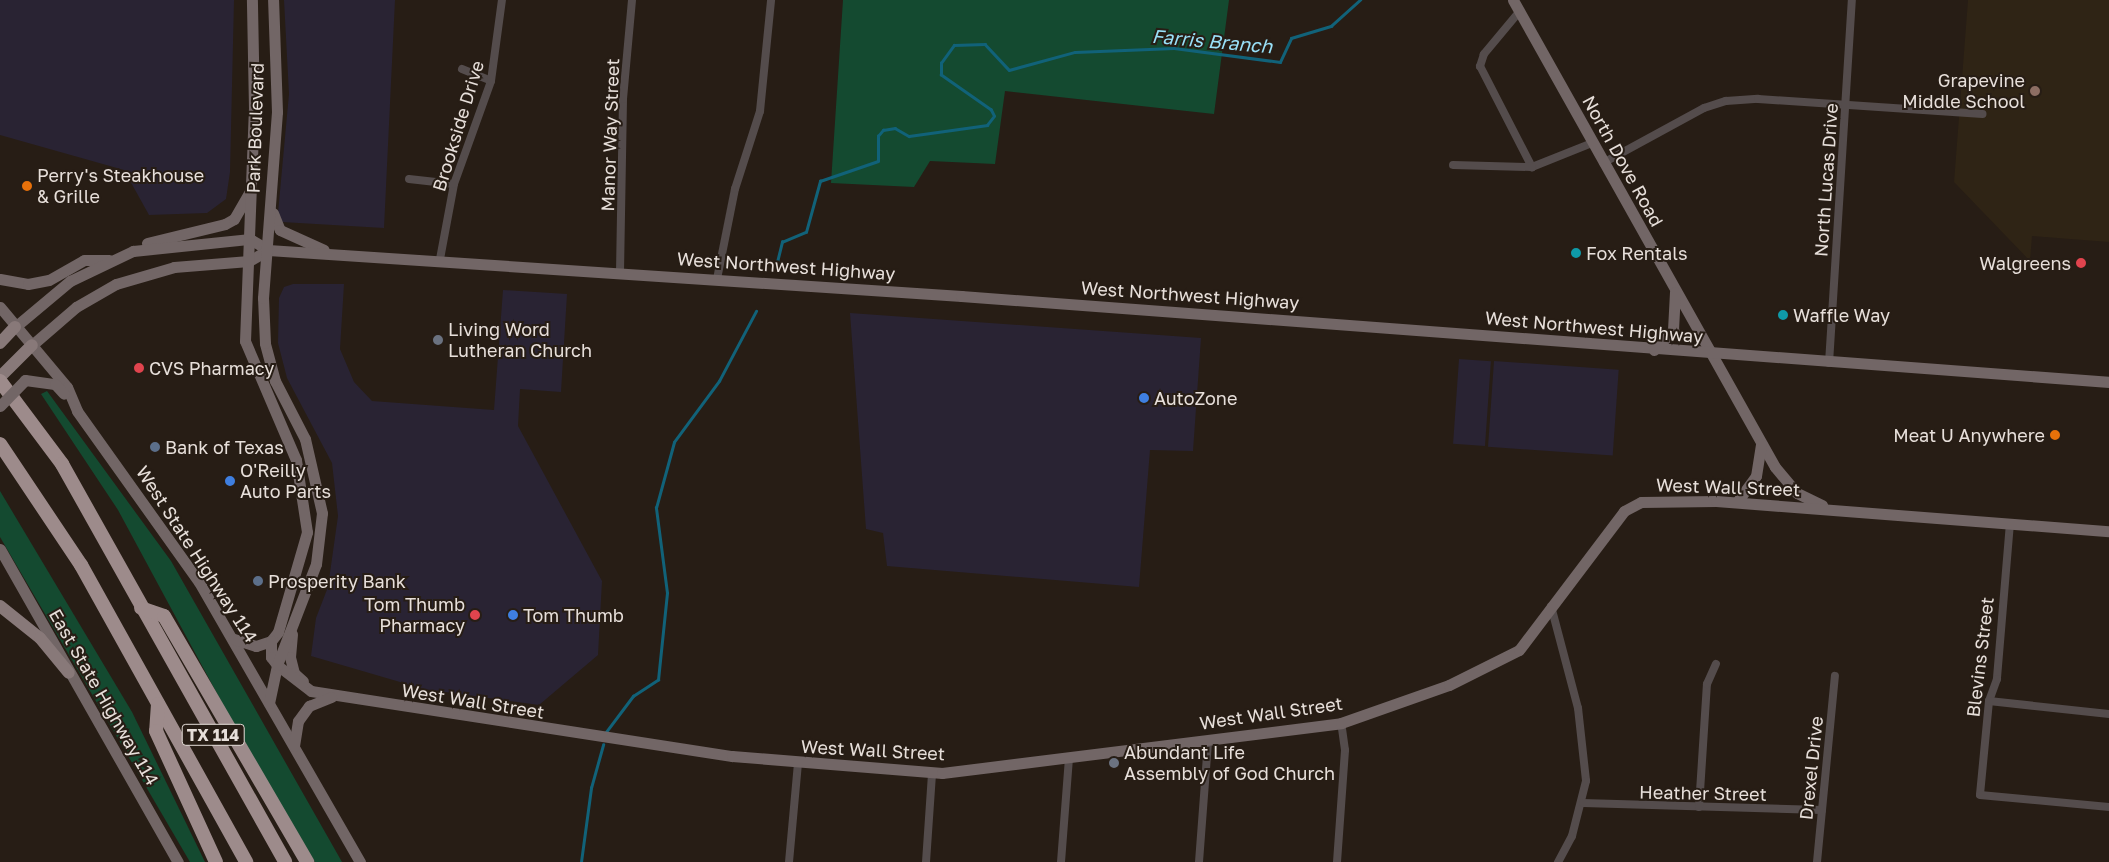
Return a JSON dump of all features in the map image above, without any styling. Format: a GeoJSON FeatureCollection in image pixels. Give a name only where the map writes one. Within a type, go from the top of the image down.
{"type":"FeatureCollection","features":[{"type":"Feature","properties":{"kind":"highway","name":"TX 114"},"geometry":{"type":"LineString","coordinates":[[0,379],[62,464],[285,862]]}},
{"type":"Feature","properties":{"kind":"highway","name":"TX 114"},"geometry":{"type":"LineString","coordinates":[[0,444],[60,529],[246,862]]}},
{"type":"Feature","properties":{"kind":"highway"},"geometry":{"type":"LineString","coordinates":[[141,608],[164,616],[307,862]]}},
{"type":"Feature","properties":{"kind":"highway"},"geometry":{"type":"LineString","coordinates":[[158,703],[156,731],[216,862]]}},
{"type":"Feature","properties":{"kind":"main road","name":"North Dove Road"},"geometry":{"type":"LineString","coordinates":[[1513,0],[1603,163],[1717,359],[1760,439],[1797,492],[1833,510]]}},
{"type":"Feature","properties":{"kind":"main road"},"geometry":{"type":"LineString","coordinates":[[252,1],[273,1]]}},
{"type":"Feature","properties":{"kind":"main road","name":"Park Boulevard"},"geometry":{"type":"LineString","coordinates":[[252,1],[252,184],[245,341],[298,465],[307,532]]}},
{"type":"Feature","properties":{"kind":"main road","name":"Park Boulevard"},"geometry":{"type":"LineString","coordinates":[[269,703],[277,665],[316,564],[320,534],[321,498],[312,461],[276,384],[264,329],[277,112],[273,1]]}},
{"type":"Feature","properties":{"kind":"main road"},"geometry":{"type":"LineString","coordinates":[[3,340],[15,327],[70,281],[156,238],[225,224],[241,208],[252,184]]}},
{"type":"Feature","properties":{"kind":"main road"},"geometry":{"type":"LineString","coordinates":[[272,185],[277,226],[328,252]]}},
{"type":"Feature","properties":{"kind":"main road","name":"West Northwest Highway"},"geometry":{"type":"LineString","coordinates":[[250,250],[268,253],[328,252],[717,279],[1654,350],[1717,359],[1829,362],[2109,382]]}},
{"type":"Feature","properties":{"kind":"main road"},"geometry":{"type":"LineString","coordinates":[[133,251],[250,250],[268,253]]}},
{"type":"Feature","properties":{"kind":"main road"},"geometry":{"type":"LineString","coordinates":[[0,379],[20,356],[76,307],[116,284],[174,267],[250,250]]}},
{"type":"Feature","properties":{"kind":"main road"},"geometry":{"type":"LineString","coordinates":[[0,279],[28,284],[49,280],[84,260],[111,260]]}},
{"type":"Feature","properties":{"kind":"main road"},"geometry":{"type":"LineString","coordinates":[[1654,350],[1673,330],[1677,317],[1675,288]]}},
{"type":"Feature","properties":{"kind":"main road","name":"West State Highway 114"},"geometry":{"type":"LineString","coordinates":[[0,306],[15,327],[68,386],[69,399],[177,550],[234,639],[360,862]]}},
{"type":"Feature","properties":{"kind":"main road"},"geometry":{"type":"LineString","coordinates":[[0,406],[25,380],[55,384],[69,399]]}},
{"type":"Feature","properties":{"kind":"main road"},"geometry":{"type":"LineString","coordinates":[[264,389],[276,384]]}},
{"type":"Feature","properties":{"kind":"main road"},"geometry":{"type":"LineString","coordinates":[[1737,502],[1756,476],[1760,439]]}},
{"type":"Feature","properties":{"kind":"main road"},"geometry":{"type":"LineString","coordinates":[[298,465],[312,461]]}},
{"type":"Feature","properties":{"kind":"main road","name":"West Wall Street"},"geometry":{"type":"LineString","coordinates":[[360,699],[548,731],[798,764],[932,773],[1069,760],[1341,722],[1449,685],[1518,650],[1624,511],[1654,500],[1737,502],[2109,531]]}},
{"type":"Feature","properties":{"kind":"main road"},"geometry":{"type":"LineString","coordinates":[[320,534],[307,532],[291,598],[271,641],[271,658],[277,665],[311,691],[360,699]]}},
{"type":"Feature","properties":{"kind":"main road","name":"East State Highway 114"},"geometry":{"type":"LineString","coordinates":[[0,549],[178,862]]}},
{"type":"Feature","properties":{"kind":"main road"},"geometry":{"type":"LineString","coordinates":[[0,606],[40,638],[69,673]]}},
{"type":"Feature","properties":{"kind":"main road"},"geometry":{"type":"LineString","coordinates":[[292,624],[290,657],[300,680],[360,699]]}},
{"type":"Feature","properties":{"kind":"main road"},"geometry":{"type":"LineString","coordinates":[[234,639],[256,646],[271,641]]}},
{"type":"Feature","properties":{"kind":"main road"},"geometry":{"type":"LineString","coordinates":[[294,746],[298,721],[318,700],[360,699]]}},
{"type":"Feature","properties":{"kind":"street","name":"Brookside Drive"},"geometry":{"type":"LineString","coordinates":[[440,259],[454,184],[491,81],[502,0]]}},
{"type":"Feature","properties":{"kind":"street","name":"Manor Way Street"},"geometry":{"type":"LineString","coordinates":[[620,272],[623,99],[632,0]]}},
{"type":"Feature","properties":{"kind":"street"},"geometry":{"type":"LineString","coordinates":[[717,279],[735,189],[760,111],[771,0]]}},
{"type":"Feature","properties":{"kind":"street","name":"North Lucas Drive"},"geometry":{"type":"LineString","coordinates":[[1829,362],[1852,0]]}},
{"type":"Feature","properties":{"kind":"street"},"geometry":{"type":"LineString","coordinates":[[1520,12],[1484,54],[1480,66],[1532,167]]}},
{"type":"Feature","properties":{"kind":"street"},"geometry":{"type":"LineString","coordinates":[[462,69],[491,81]]}},
{"type":"Feature","properties":{"kind":"street"},"geometry":{"type":"LineString","coordinates":[[1603,163],[1704,108],[1726,101],[1846,103],[1982,114]]}},
{"type":"Feature","properties":{"kind":"street"},"geometry":{"type":"LineString","coordinates":[[1453,165],[1532,167],[1592,143]]}},
{"type":"Feature","properties":{"kind":"street"},"geometry":{"type":"LineString","coordinates":[[410,179],[454,184]]}},
{"type":"Feature","properties":{"kind":"street","name":"Blevins Street"},"geometry":{"type":"LineString","coordinates":[[2010,523],[1996,679],[1989,701],[1980,796],[2109,806]]}},
{"type":"Feature","properties":{"kind":"street"},"geometry":{"type":"LineString","coordinates":[[1551,606],[1578,708],[1585,762],[1583,803],[1558,862]]}},
{"type":"Feature","properties":{"kind":"street"},"geometry":{"type":"LineString","coordinates":[[1699,807],[1707,684],[1716,664]]}},
{"type":"Feature","properties":{"kind":"street","name":"Drexel Drive"},"geometry":{"type":"LineString","coordinates":[[1817,862],[1835,676]]}},
{"type":"Feature","properties":{"kind":"street"},"geometry":{"type":"LineString","coordinates":[[1989,701],[2109,714]]}},
{"type":"Feature","properties":{"kind":"street"},"geometry":{"type":"LineString","coordinates":[[1337,862],[1344,750],[1341,722]]}},
{"type":"Feature","properties":{"kind":"street"},"geometry":{"type":"LineString","coordinates":[[1199,862],[1208,740]]}},
{"type":"Feature","properties":{"kind":"street"},"geometry":{"type":"LineString","coordinates":[[1061,862],[1069,760]]}},
{"type":"Feature","properties":{"kind":"street"},"geometry":{"type":"LineString","coordinates":[[789,862],[798,764]]}},
{"type":"Feature","properties":{"kind":"street"},"geometry":{"type":"LineString","coordinates":[[926,862],[932,773]]}},
{"type":"Feature","properties":{"kind":"street","name":"Heather Street"},"geometry":{"type":"LineString","coordinates":[[1583,803],[1822,810]]}},
{"type":"Feature","properties":{"kind":"shaded area"},"geometry":{"type":"Polygon","coordinates":[[[0,0],[234,0],[230,172],[226,199],[207,213],[149,215],[124,170],[0,135],[0,0]]]}},
{"type":"Feature","properties":{"kind":"shaded area"},"geometry":{"type":"Polygon","coordinates":[[[284,0],[395,0],[384,228],[282,222],[278,213],[289,94],[284,0]]]}},
{"type":"Feature","properties":{"kind":"shaded area","name":"Grapevine Middle School"},"geometry":{"type":"Polygon","coordinates":[[[1968,0],[2109,0],[2109,242],[2032,236],[2030,261],[1954,182],[1968,0]]]}},
{"type":"Feature","properties":{"kind":"shaded area"},"geometry":{"type":"Polygon","coordinates":[[[293,284],[344,284],[340,349],[354,382],[372,401],[494,410],[503,290],[567,294],[561,392],[520,389],[518,426],[602,581],[598,655],[539,705],[424,689],[311,656],[316,618],[328,587],[338,516],[332,463],[287,378],[278,343],[279,298],[284,287],[293,284]]]}},
{"type":"Feature","properties":{"kind":"shaded area"},"geometry":{"type":"Polygon","coordinates":[[[850,313],[1201,338],[1193,451],[1150,450],[1139,587],[887,566],[883,533],[866,529],[850,313]]]}},
{"type":"Feature","properties":{"kind":"shaded area"},"geometry":{"type":"Polygon","coordinates":[[[1459,359],[1491,361],[1485,446],[1453,444],[1459,359]]]}},
{"type":"Feature","properties":{"kind":"shaded area"},"geometry":{"type":"Polygon","coordinates":[[[1494,361],[1619,370],[1613,456],[1488,447],[1494,361]]]}},
{"type":"Feature","properties":{"kind":"green space"},"geometry":{"type":"Polygon","coordinates":[[[843,0],[1229,0],[1214,114],[1005,91],[995,164],[930,161],[914,187],[831,183],[843,0]]]}},
{"type":"Feature","properties":{"kind":"green space"},"geometry":{"type":"Polygon","coordinates":[[[47,391],[171,561],[342,862],[315,862],[234,725],[118,510],[41,394],[47,391]]]}},
{"type":"Feature","properties":{"kind":"green space"},"geometry":{"type":"Polygon","coordinates":[[[0,491],[132,712],[205,862],[190,862],[0,537],[0,491]]]}},
{"type":"Feature","properties":{"kind":"waterway","name":"Farris Branch"},"geometry":{"type":"LineString","coordinates":[[777,262],[782,242],[806,232],[820,181],[878,161],[878,136],[883,130],[895,128],[909,136],[987,125],[994,116],[991,110],[941,75],[941,63],[954,45],[985,44],[1009,70],[1075,52],[1174,48],[1280,62],[1291,38],[1331,26],[1360,0]]}},
{"type":"Feature","properties":{"kind":"waterway","name":"Farris Branch"},"geometry":{"type":"LineString","coordinates":[[606,732],[633,696],[658,680],[667,593],[656,508],[674,442],[719,381],[756,311]]}},
{"type":"Feature","properties":{"kind":"waterway","name":"Farris Branch"},"geometry":{"type":"LineString","coordinates":[[581,862],[591,788],[603,745]]}},
{"type":"Feature","properties":{"kind":"place","name":"Grapevine Middle School"},"geometry":{"type":"Point","coordinates":[2035,91]}},
{"type":"Feature","properties":{"kind":"place","name":"Perry's Steakhouse & Grille"},"geometry":{"type":"Point","coordinates":[27,186]}},
{"type":"Feature","properties":{"kind":"place","name":"Fox Rentals"},"geometry":{"type":"Point","coordinates":[1576,253]}},
{"type":"Feature","properties":{"kind":"place","name":"Walgreens"},"geometry":{"type":"Point","coordinates":[2081,263]}},
{"type":"Feature","properties":{"kind":"place","name":"Waffle Way"},"geometry":{"type":"Point","coordinates":[1783,315]}},
{"type":"Feature","properties":{"kind":"place","name":"Living Word Lutheran Church"},"geometry":{"type":"Point","coordinates":[438,340]}},
{"type":"Feature","properties":{"kind":"place","name":"CVS Pharmacy"},"geometry":{"type":"Point","coordinates":[139,368]}},
{"type":"Feature","properties":{"kind":"place","name":"AutoZone"},"geometry":{"type":"Point","coordinates":[1144,398]}},
{"type":"Feature","properties":{"kind":"place","name":"Meat U Anywhere"},"geometry":{"type":"Point","coordinates":[2055,435]}},
{"type":"Feature","properties":{"kind":"place","name":"Bank of Texas"},"geometry":{"type":"Point","coordinates":[155,447]}},
{"type":"Feature","properties":{"kind":"place","name":"O'Reilly Auto Parts"},"geometry":{"type":"Point","coordinates":[230,481]}},
{"type":"Feature","properties":{"kind":"place","name":"Prosperity Bank"},"geometry":{"type":"Point","coordinates":[258,581]}},
{"type":"Feature","properties":{"kind":"place","name":"Tom Thumb Pharmacy"},"geometry":{"type":"Point","coordinates":[475,615]}},
{"type":"Feature","properties":{"kind":"place","name":"Tom Thumb"},"geometry":{"type":"Point","coordinates":[513,615]}},
{"type":"Feature","properties":{"kind":"place","name":"Abundant Life Assembly of God Church"},"geometry":{"type":"Point","coordinates":[1114,763]}}]}
